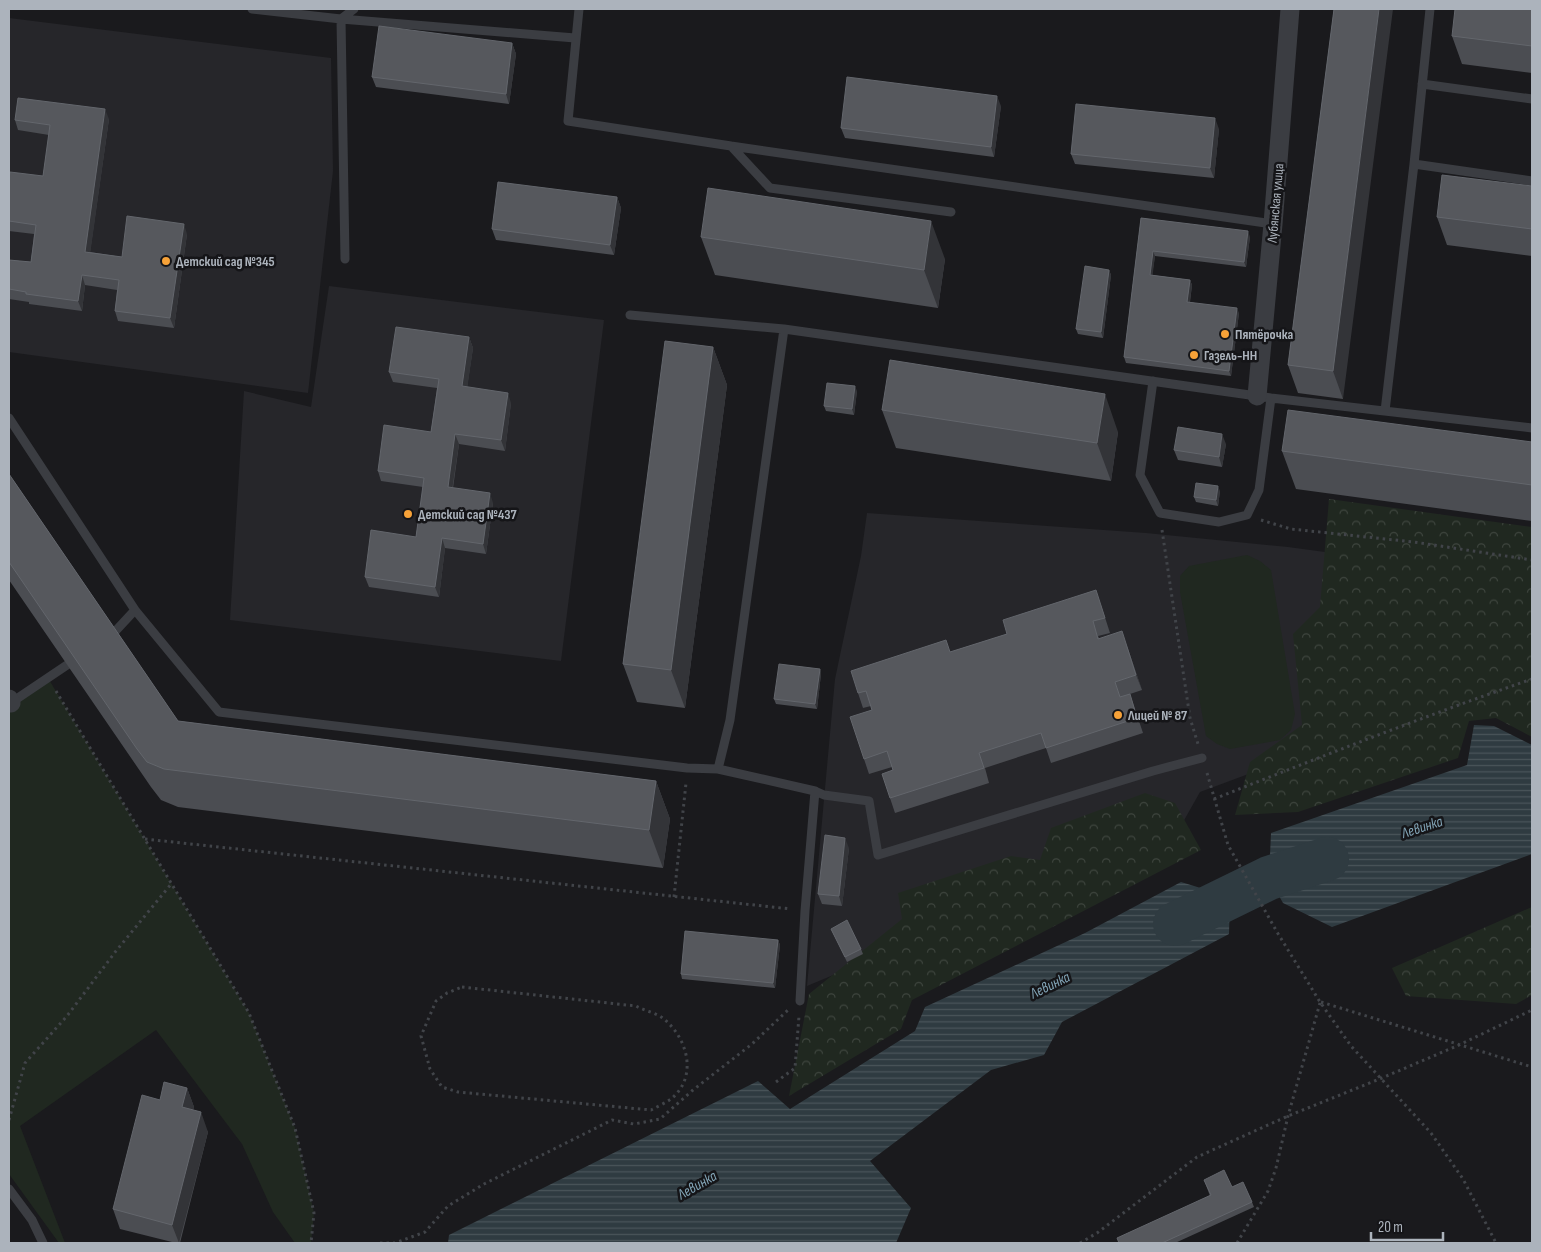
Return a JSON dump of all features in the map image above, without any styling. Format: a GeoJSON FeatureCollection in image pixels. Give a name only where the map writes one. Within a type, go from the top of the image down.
{"type":"FeatureCollection","features":[{"type":"Feature","properties":{"kind":"street","name":"Лубянская улица"},"geometry":{"type":"LineString","coordinates":[[1264,397],[1273,224],[1290,9]]}},
{"type":"Feature","properties":{"kind":"lane"},"geometry":{"type":"LineString","coordinates":[[252,9],[341,19],[575,38]]}},
{"type":"Feature","properties":{"kind":"lane"},"geometry":{"type":"LineString","coordinates":[[341,19],[354,9]]}},
{"type":"Feature","properties":{"kind":"lane"},"geometry":{"type":"LineString","coordinates":[[579,9],[568,121],[1273,224]]}},
{"type":"Feature","properties":{"kind":"lane"},"geometry":{"type":"LineString","coordinates":[[1385,411],[1430,9]]}},
{"type":"Feature","properties":{"kind":"lane"},"geometry":{"type":"LineString","coordinates":[[341,19],[345,259]]}},
{"type":"Feature","properties":{"kind":"lane"},"geometry":{"type":"LineString","coordinates":[[1422,84],[1532,99]]}},
{"type":"Feature","properties":{"kind":"lane"},"geometry":{"type":"LineString","coordinates":[[731,146],[770,188],[951,212]]}},
{"type":"Feature","properties":{"kind":"lane"},"geometry":{"type":"LineString","coordinates":[[1414,164],[1532,181]]}},
{"type":"Feature","properties":{"kind":"lane"},"geometry":{"type":"LineString","coordinates":[[630,315],[784,329],[1264,397],[1532,428]]}},
{"type":"Feature","properties":{"kind":"lane"},"geometry":{"type":"LineString","coordinates":[[718,769],[730,720],[784,329]]}},
{"type":"Feature","properties":{"kind":"lane"},"geometry":{"type":"LineString","coordinates":[[1153,381],[1140,475],[1160,513],[1219,522],[1247,515],[1259,490],[1264,397]]}},
{"type":"Feature","properties":{"kind":"lane"},"geometry":{"type":"LineString","coordinates":[[9,418],[135,610],[220,712],[687,768],[718,769],[815,791],[824,795],[869,801],[878,855],[1202,758]]}},
{"type":"Feature","properties":{"kind":"lane"},"geometry":{"type":"LineString","coordinates":[[109,638],[135,610]]}},
{"type":"Feature","properties":{"kind":"lane"},"geometry":{"type":"LineString","coordinates":[[10,702],[67,665]]}},
{"type":"Feature","properties":{"kind":"lane"},"geometry":{"type":"LineString","coordinates":[[800,1001],[815,791]]}},
{"type":"Feature","properties":{"kind":"lane"},"geometry":{"type":"LineString","coordinates":[[9,1189],[32,1220],[43,1243]]}},
{"type":"Feature","properties":{"kind":"path"},"geometry":{"type":"LineString","coordinates":[[1160,513],[1190,718],[1228,845],[1277,932],[1320,1002],[1351,1046],[1431,1133],[1463,1179],[1496,1243]]}},
{"type":"Feature","properties":{"kind":"path"},"geometry":{"type":"LineString","coordinates":[[1247,515],[1291,529],[1414,542],[1532,560]]}},
{"type":"Feature","properties":{"kind":"path"},"geometry":{"type":"LineString","coordinates":[[48,678],[249,1013],[295,1128],[314,1213],[311,1243]]}},
{"type":"Feature","properties":{"kind":"path"},"geometry":{"type":"LineString","coordinates":[[1214,799],[1320,756],[1532,679]]}},
{"type":"Feature","properties":{"kind":"path"},"geometry":{"type":"LineString","coordinates":[[674,897],[687,768]]}},
{"type":"Feature","properties":{"kind":"path"},"geometry":{"type":"LineString","coordinates":[[145,839],[805,911]]}},
{"type":"Feature","properties":{"kind":"path"},"geometry":{"type":"LineString","coordinates":[[9,1120],[25,1063],[67,1016],[116,951],[172,883]]}},
{"type":"Feature","properties":{"kind":"path"},"geometry":{"type":"LineString","coordinates":[[462,987],[636,1006],[663,1018],[674,1030],[687,1052],[689,1068],[680,1088],[671,1099],[651,1110],[458,1092],[442,1086],[430,1069],[421,1036],[436,1001],[447,993],[462,987]]}},
{"type":"Feature","properties":{"kind":"path"},"geometry":{"type":"LineString","coordinates":[[776,1082],[795,1068],[800,1001]]}},
{"type":"Feature","properties":{"kind":"path"},"geometry":{"type":"LineString","coordinates":[[380,1243],[395,1243],[424,1232],[448,1206],[484,1184],[612,1120],[634,1124],[660,1119],[693,1090],[752,1044],[781,1015],[800,1001]]}},
{"type":"Feature","properties":{"kind":"path"},"geometry":{"type":"LineString","coordinates":[[1320,1002],[1532,1068]]}},
{"type":"Feature","properties":{"kind":"path"},"geometry":{"type":"LineString","coordinates":[[1237,1243],[1268,1191],[1276,1168],[1288,1116],[1320,1002]]}},
{"type":"Feature","properties":{"kind":"path"},"geometry":{"type":"LineString","coordinates":[[1080,1243],[1097,1233],[1197,1157],[1288,1116],[1459,1045],[1532,1010]]}},
{"type":"Feature","properties":{"kind":"shaded area","name":"Детский сад №345"},"geometry":{"type":"Polygon","coordinates":[[[9,18],[331,58],[333,171],[308,393],[9,352],[9,18]]]}},
{"type":"Feature","properties":{"kind":"shaded area","name":"Детский сад №437"},"geometry":{"type":"Polygon","coordinates":[[[329,286],[604,320],[561,661],[230,620],[244,391],[311,407],[329,286]]]}},
{"type":"Feature","properties":{"kind":"shaded area","name":"Лицей № 87"},"geometry":{"type":"Polygon","coordinates":[[[867,513],[1146,533],[1288,547],[1532,580],[1310,751],[1200,792],[1178,831],[807,986],[835,679],[861,556],[867,513]]]}},
{"type":"Feature","properties":{"kind":"green space"},"geometry":{"type":"Polygon","coordinates":[[[1329,499],[1532,527],[1532,737],[1496,718],[1469,721],[1458,758],[1298,812],[1235,815],[1250,762],[1302,725],[1293,634],[1320,607],[1329,499]]]}},
{"type":"Feature","properties":{"kind":"green space"},"geometry":{"type":"Polygon","coordinates":[[[1247,555],[1260,561],[1271,570],[1295,714],[1291,730],[1280,740],[1230,749],[1217,744],[1206,736],[1180,592],[1180,576],[1189,566],[1247,555]]]}},
{"type":"Feature","properties":{"kind":"green space"},"geometry":{"type":"Polygon","coordinates":[[[48,678],[249,1013],[295,1128],[314,1213],[311,1243],[295,1243],[273,1212],[242,1144],[156,1030],[20,1126],[65,1243],[59,1243],[9,1174],[9,699],[48,678]]]}},
{"type":"Feature","properties":{"kind":"green space"},"geometry":{"type":"Polygon","coordinates":[[[1145,793],[1175,803],[1201,850],[912,1000],[901,1029],[789,1096],[809,994],[902,919],[898,893],[1011,856],[1040,860],[1051,828],[1145,793]]]}},
{"type":"Feature","properties":{"kind":"green space"},"geometry":{"type":"Polygon","coordinates":[[[1532,907],[1532,995],[1516,1004],[1406,996],[1392,968],[1532,907]]]}},
{"type":"Feature","properties":{"kind":"water"},"geometry":{"type":"Polygon","coordinates":[[[1474,725],[1494,726],[1532,745],[1532,854],[1332,927],[1283,903],[1269,878],[1271,833],[1467,765],[1474,725]]]}},
{"type":"Feature","properties":{"kind":"water"},"geometry":{"type":"Polygon","coordinates":[[[1181,882],[1230,897],[1229,934],[1062,1022],[1044,1055],[991,1070],[870,1161],[911,1208],[896,1243],[448,1243],[449,1235],[758,1081],[790,1109],[915,1031],[925,1007],[1085,933],[1181,882]]]}},
{"type":"Feature","properties":{"kind":"building"},"geometry":{"type":"Polygon","coordinates":[[[1334,9],[1379,9],[1333,371],[1288,365],[1334,9]]]}},
{"type":"Feature","properties":{"kind":"building"},"geometry":{"type":"Polygon","coordinates":[[[1455,9],[1532,9],[1532,46],[1452,36],[1455,9]]]}},
{"type":"Feature","properties":{"kind":"building"},"geometry":{"type":"Polygon","coordinates":[[[379,26],[512,43],[506,94],[372,77],[379,26]]]}},
{"type":"Feature","properties":{"kind":"building"},"geometry":{"type":"Polygon","coordinates":[[[847,77],[997,96],[991,147],[841,128],[847,77]]]}},
{"type":"Feature","properties":{"kind":"building"},"geometry":{"type":"Polygon","coordinates":[[[18,98],[105,109],[85,252],[122,257],[127,216],[184,224],[170,318],[115,311],[119,280],[82,275],[78,301],[26,294],[26,292],[9,289],[9,260],[31,262],[36,225],[9,221],[10,172],[43,176],[50,125],[15,120],[18,98]]]}},
{"type":"Feature","properties":{"kind":"building"},"geometry":{"type":"Polygon","coordinates":[[[1076,104],[1215,118],[1210,168],[1071,154],[1076,104]]]}},
{"type":"Feature","properties":{"kind":"building"},"geometry":{"type":"Polygon","coordinates":[[[1442,175],[1532,186],[1532,229],[1437,217],[1442,175]]]}},
{"type":"Feature","properties":{"kind":"building"},"geometry":{"type":"Polygon","coordinates":[[[498,182],[617,197],[610,245],[492,229],[498,182]]]}},
{"type":"Feature","properties":{"kind":"building"},"geometry":{"type":"Polygon","coordinates":[[[708,188],[931,221],[924,270],[701,237],[708,188]]]}},
{"type":"Feature","properties":{"kind":"building"},"geometry":{"type":"Polygon","coordinates":[[[1141,218],[1248,231],[1244,262],[1153,251],[1150,275],[1190,280],[1187,302],[1237,308],[1229,371],[1124,357],[1141,218]]]}},
{"type":"Feature","properties":{"kind":"building"},"geometry":{"type":"Polygon","coordinates":[[[1085,266],[1109,270],[1101,332],[1076,329],[1085,266]]]}},
{"type":"Feature","properties":{"kind":"building"},"geometry":{"type":"Polygon","coordinates":[[[396,327],[469,337],[462,386],[508,393],[501,440],[455,434],[448,487],[490,493],[483,544],[442,538],[435,587],[365,577],[371,530],[416,537],[424,478],[378,471],[384,425],[431,432],[439,379],[389,372],[396,327]]]}},
{"type":"Feature","properties":{"kind":"building"},"geometry":{"type":"Polygon","coordinates":[[[665,341],[713,347],[671,670],[623,664],[665,341]]]}},
{"type":"Feature","properties":{"kind":"building"},"geometry":{"type":"Polygon","coordinates":[[[890,360],[1105,394],[1097,443],[882,410],[890,360]]]}},
{"type":"Feature","properties":{"kind":"building"},"geometry":{"type":"Polygon","coordinates":[[[827,383],[855,386],[852,409],[824,406],[827,383]]]}},
{"type":"Feature","properties":{"kind":"building"},"geometry":{"type":"Polygon","coordinates":[[[1288,410],[1532,442],[1532,485],[1282,451],[1288,410]]]}},
{"type":"Feature","properties":{"kind":"building"},"geometry":{"type":"Polygon","coordinates":[[[1178,427],[1222,434],[1219,457],[1174,450],[1178,427]]]}},
{"type":"Feature","properties":{"kind":"building"},"geometry":{"type":"Polygon","coordinates":[[[9,474],[178,721],[656,781],[649,830],[164,769],[147,762],[9,562],[9,474]]]}},
{"type":"Feature","properties":{"kind":"building"},"geometry":{"type":"Polygon","coordinates":[[[1196,483],[1218,486],[1216,500],[1194,497],[1196,483]]]}},
{"type":"Feature","properties":{"kind":"building"},"geometry":{"type":"Polygon","coordinates":[[[1096,590],[1105,618],[1093,621],[1098,639],[1122,631],[1136,675],[1115,682],[1120,697],[1130,694],[1137,718],[1046,748],[1041,733],[979,753],[984,768],[890,798],[882,774],[893,770],[887,751],[864,759],[850,717],[872,710],[866,691],[858,693],[851,671],[946,640],[950,652],[1007,634],[1003,620],[1096,590]]]}},
{"type":"Feature","properties":{"kind":"building"},"geometry":{"type":"Polygon","coordinates":[[[779,664],[820,669],[815,704],[774,699],[779,664]]]}},
{"type":"Feature","properties":{"kind":"building"},"geometry":{"type":"Polygon","coordinates":[[[825,835],[845,838],[839,896],[818,894],[825,835]]]}},
{"type":"Feature","properties":{"kind":"building"},"geometry":{"type":"Polygon","coordinates":[[[847,920],[861,949],[845,957],[831,929],[847,920]]]}},
{"type":"Feature","properties":{"kind":"building"},"geometry":{"type":"Polygon","coordinates":[[[685,931],[778,940],[773,983],[681,974],[685,931]]]}},
{"type":"Feature","properties":{"kind":"building"},"geometry":{"type":"Polygon","coordinates":[[[164,1082],[187,1088],[182,1107],[201,1112],[172,1225],[113,1209],[142,1095],[160,1100],[164,1082]]]}},
{"type":"Feature","properties":{"kind":"building"},"geometry":{"type":"Polygon","coordinates":[[[1224,1170],[1232,1187],[1243,1182],[1252,1202],[1162,1243],[1119,1243],[1117,1238],[1211,1195],[1204,1180],[1224,1170]]]}},
{"type":"Feature","properties":{"kind":"waterway","name":"Левинка"},"geometry":{"type":"LineString","coordinates":[[1175,924],[1269,878],[1327,859]]}},
{"type":"Feature","properties":{"kind":"place","name":"Детский сад №345"},"geometry":{"type":"Point","coordinates":[166,261]}},
{"type":"Feature","properties":{"kind":"place","name":"Пятёрочка"},"geometry":{"type":"Point","coordinates":[1225,334]}},
{"type":"Feature","properties":{"kind":"place","name":"Газель-НН"},"geometry":{"type":"Point","coordinates":[1194,355]}},
{"type":"Feature","properties":{"kind":"place","name":"Детский сад №437"},"geometry":{"type":"Point","coordinates":[408,514]}},
{"type":"Feature","properties":{"kind":"place","name":"Лицей № 87"},"geometry":{"type":"Point","coordinates":[1118,715]}}]}
